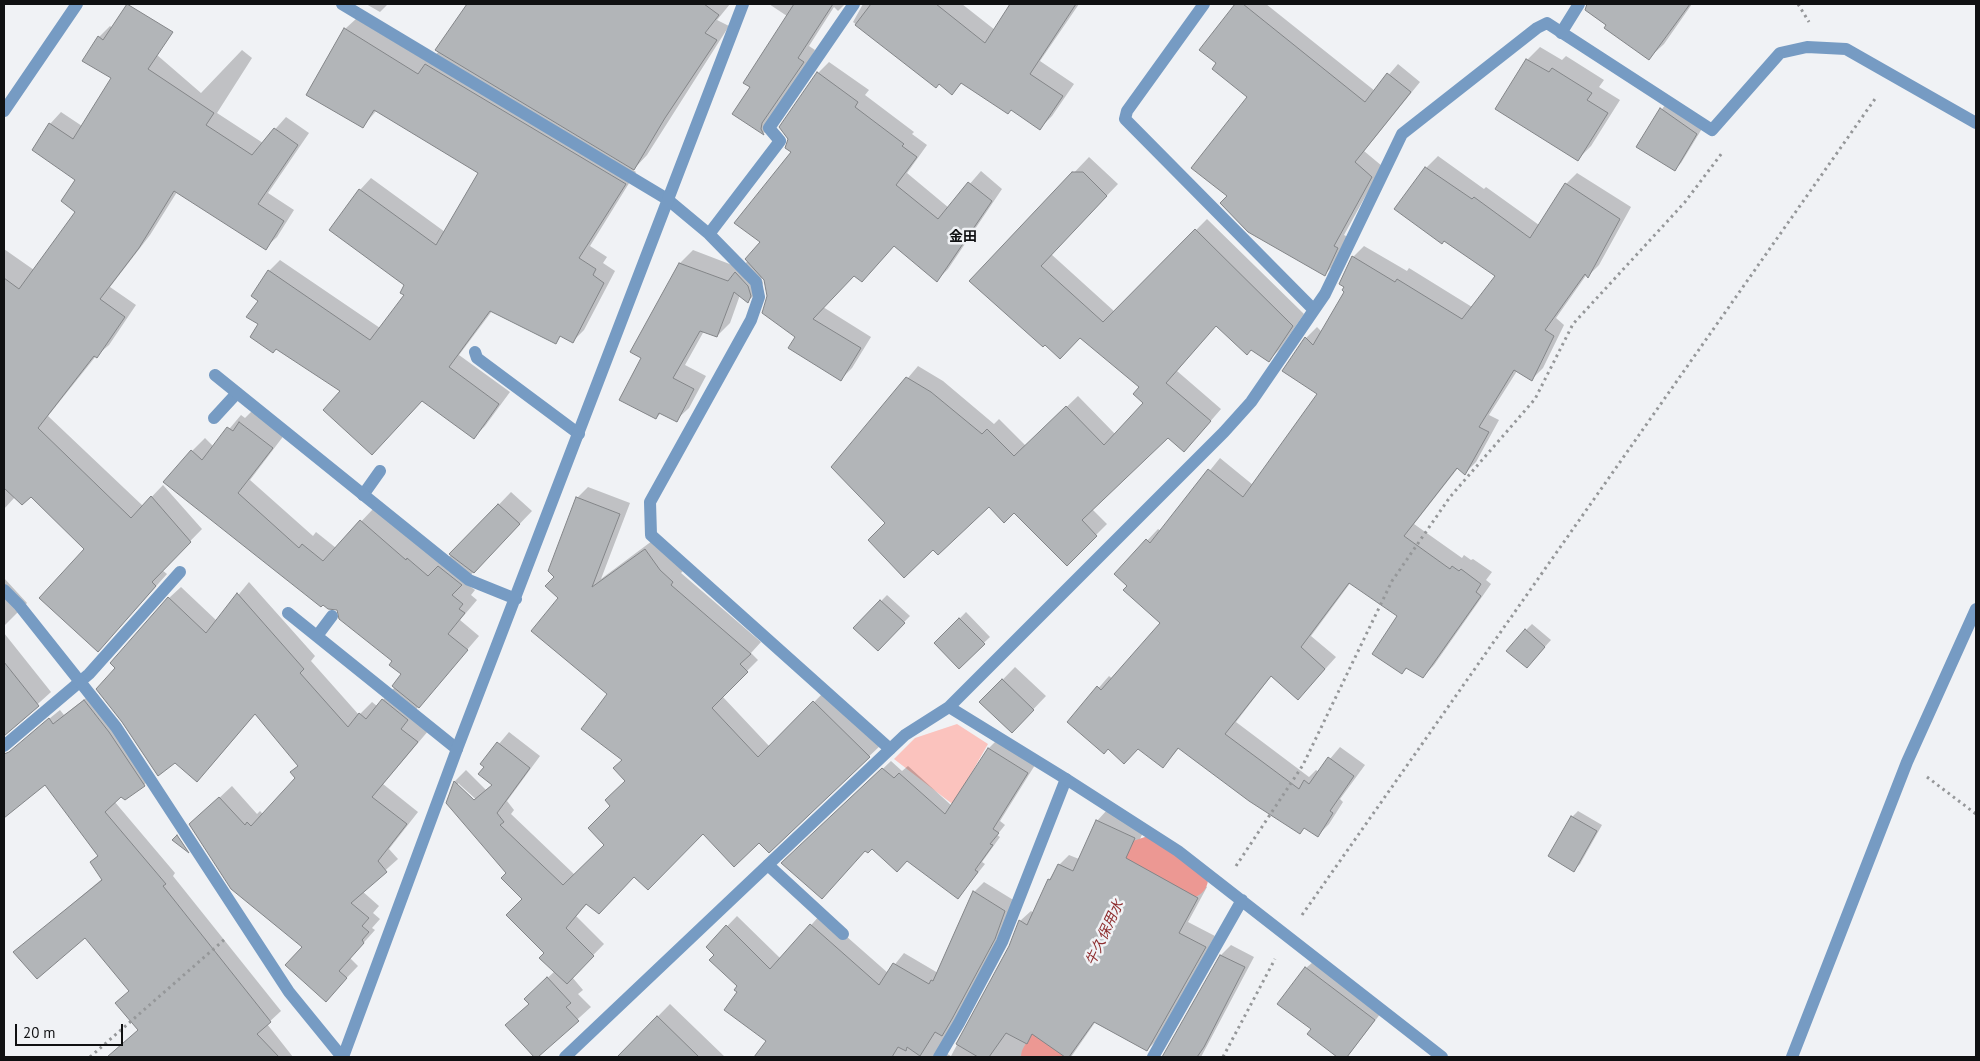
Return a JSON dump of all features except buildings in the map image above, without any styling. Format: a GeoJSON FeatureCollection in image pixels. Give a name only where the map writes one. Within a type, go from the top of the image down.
{"type":"FeatureCollection","features":[{"type":"Feature","properties":{"kind":"street"},"geometry":{"type":"LineString","coordinates":[[4,111],[77,4]]}},
{"type":"Feature","properties":{"kind":"street"},"geometry":{"type":"LineString","coordinates":[[342,4],[667,199],[708,234],[756,282],[759,297],[751,320],[650,502],[651,535],[890,749]]}},
{"type":"Feature","properties":{"kind":"street"},"geometry":{"type":"LineString","coordinates":[[4,590],[19,605],[116,727],[289,992],[343,1057],[457,749],[743,4]]}},
{"type":"Feature","properties":{"kind":"street"},"geometry":{"type":"LineString","coordinates":[[708,234],[780,141],[769,128],[854,4]]}},
{"type":"Feature","properties":{"kind":"street"},"geometry":{"type":"LineString","coordinates":[[1204,4],[1127,111],[1125,119],[1314,310]]}},
{"type":"Feature","properties":{"kind":"street"},"geometry":{"type":"LineString","coordinates":[[1561,33],[1579,4]]}},
{"type":"Feature","properties":{"kind":"street"},"geometry":{"type":"LineString","coordinates":[[565,1057],[905,735],[949,707],[1224,432],[1251,402],[1325,294],[1402,134],[1536,28],[1547,23],[1712,130],[1780,53],[1808,47],[1846,49],[1976,123]]}},
{"type":"Feature","properties":{"kind":"street"},"geometry":{"type":"LineString","coordinates":[[476,352],[476,358],[579,434]]}},
{"type":"Feature","properties":{"kind":"street"},"geometry":{"type":"LineString","coordinates":[[214,375],[469,580],[516,599]]}},
{"type":"Feature","properties":{"kind":"street"},"geometry":{"type":"LineString","coordinates":[[214,418],[236,392]]}},
{"type":"Feature","properties":{"kind":"street"},"geometry":{"type":"LineString","coordinates":[[363,495],[380,471]]}},
{"type":"Feature","properties":{"kind":"street"},"geometry":{"type":"LineString","coordinates":[[4,746],[80,681],[180,572]]}},
{"type":"Feature","properties":{"kind":"street"},"geometry":{"type":"LineString","coordinates":[[1792,1057],[1907,762],[1976,609]]}},
{"type":"Feature","properties":{"kind":"street"},"geometry":{"type":"LineString","coordinates":[[288,613],[457,749]]}},
{"type":"Feature","properties":{"kind":"street"},"geometry":{"type":"LineString","coordinates":[[317,636],[332,616]]}},
{"type":"Feature","properties":{"kind":"street"},"geometry":{"type":"LineString","coordinates":[[949,707],[1178,851],[1442,1057]]}},
{"type":"Feature","properties":{"kind":"street"},"geometry":{"type":"LineString","coordinates":[[939,1057],[960,1023],[1002,942],[1066,779]]}},
{"type":"Feature","properties":{"kind":"street"},"geometry":{"type":"LineString","coordinates":[[768,865],[844,934]]}},
{"type":"Feature","properties":{"kind":"street"},"geometry":{"type":"LineString","coordinates":[[1154,1057],[1242,900]]}},
{"type":"Feature","properties":{"kind":"path"},"geometry":{"type":"LineString","coordinates":[[1223,1057],[1287,936],[1892,75]]}},
{"type":"Feature","properties":{"kind":"path"},"geometry":{"type":"LineString","coordinates":[[1224,886],[1303,765],[1392,581],[1450,497],[1535,399],[1573,324],[1685,202],[1726,148]]}},
{"type":"Feature","properties":{"kind":"path"},"geometry":{"type":"LineString","coordinates":[[1907,762],[1976,814]]}},
{"type":"Feature","properties":{"kind":"path"},"geometry":{"type":"LineString","coordinates":[[90,1057],[244,923]]}},
{"type":"Feature","properties":{"kind":"shaded area"},"geometry":{"type":"Polygon","coordinates":[[[957,724],[988,744],[968,779],[964,813],[894,759],[915,738],[957,724]]]}},
{"type":"Feature","properties":{"kind":"waterway","name":"牛久保用水"},"geometry":{"type":"LineString","coordinates":[[1115,911],[1139,859],[1154,854],[1189,879]]}},
{"type":"Feature","properties":{"kind":"waterway","name":"牛久保用水"},"geometry":{"type":"LineString","coordinates":[[1040,1057],[1073,1001]]}},
{"type":"Feature","properties":{"kind":"district","name":"金田"},"geometry":{"type":"Point","coordinates":[963,237]}}]}
